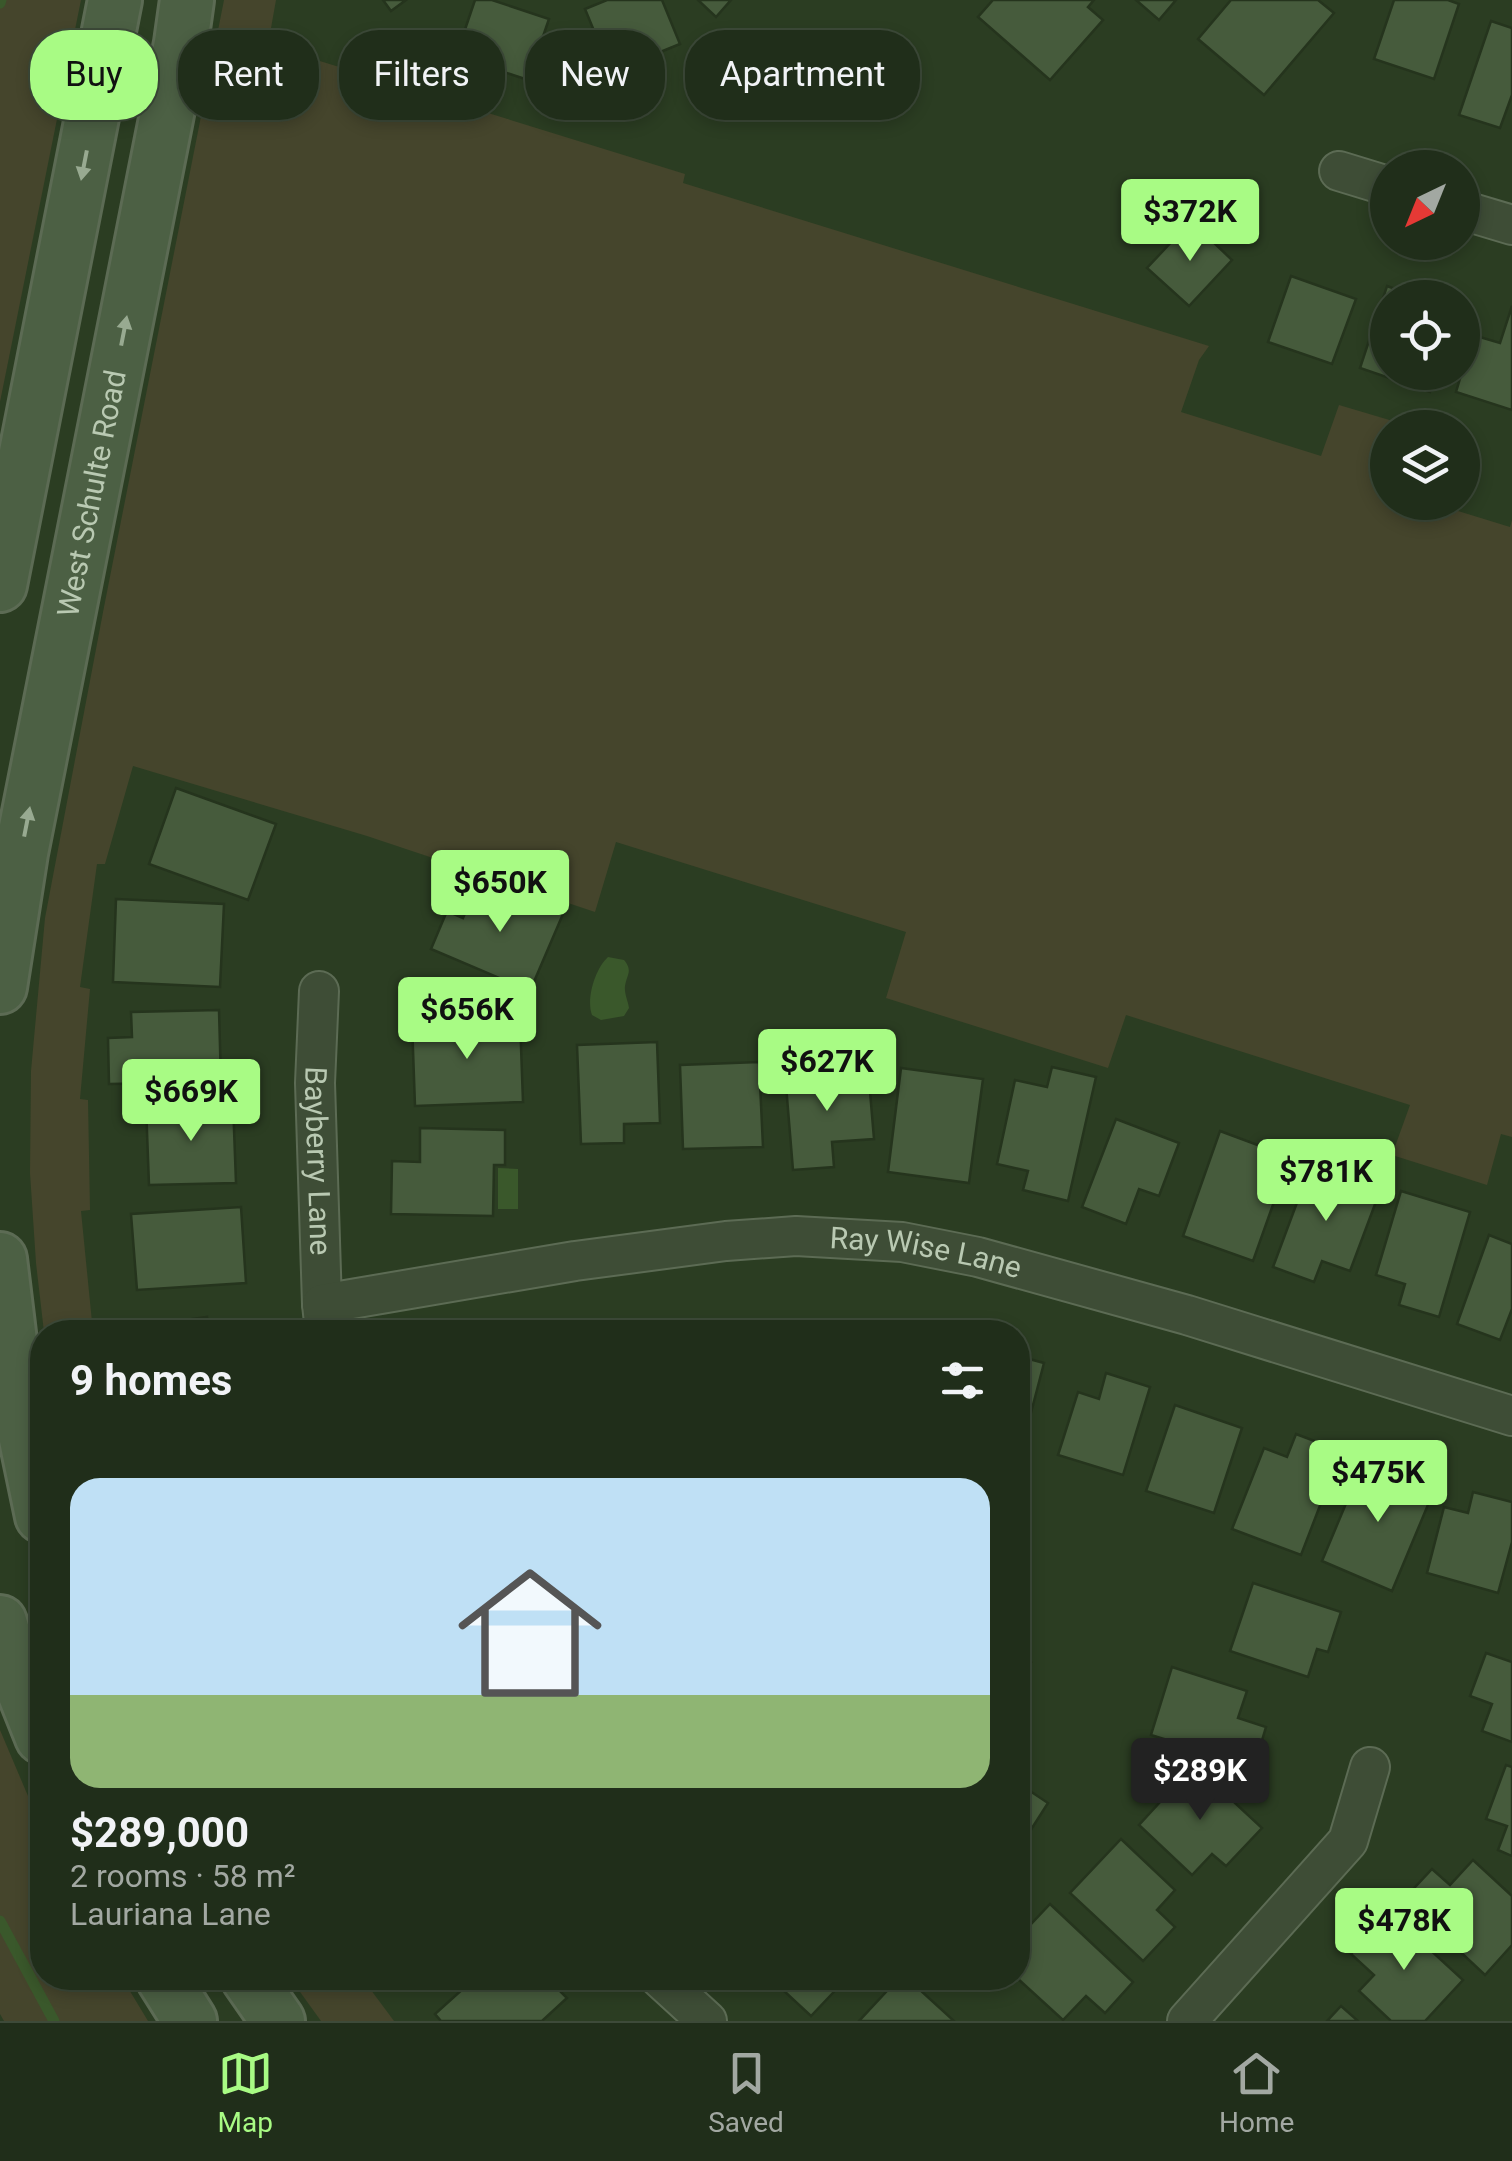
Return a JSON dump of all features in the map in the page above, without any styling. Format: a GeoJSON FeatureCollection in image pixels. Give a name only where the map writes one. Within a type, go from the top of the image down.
{"type":"FeatureCollection","features":[{"type":"Feature","properties":{"kind":"main road"},"geometry":{"type":"LineString","coordinates":[[0,585],[114,0]]}},
{"type":"Feature","properties":{"kind":"main road","name":"West Schulte Road"},"geometry":{"type":"LineString","coordinates":[[0,987],[20,853],[187,0]]}},
{"type":"Feature","properties":{"kind":"main road"},"geometry":{"type":"LineString","coordinates":[[0,1259],[16,1391],[30,1458]]}},
{"type":"Feature","properties":{"kind":"main road"},"geometry":{"type":"LineString","coordinates":[[0,1622],[30,1707]]}},
{"type":"Feature","properties":{"kind":"main road"},"geometry":{"type":"LineString","coordinates":[[171,1990],[190,2021]]}},
{"type":"Feature","properties":{"kind":"main road"},"geometry":{"type":"LineString","coordinates":[[256,1990],[278,2021]]}},
{"type":"Feature","properties":{"kind":"street"},"geometry":{"type":"LineString","coordinates":[[1340,171],[1370,180]]}},
{"type":"Feature","properties":{"kind":"street"},"geometry":{"type":"LineString","coordinates":[[1480,215],[1512,225]]}},
{"type":"Feature","properties":{"kind":"street","name":"Bayberry Lane"},"geometry":{"type":"LineString","coordinates":[[319,991],[315,1083],[323,1318]]}},
{"type":"Feature","properties":{"kind":"street","name":"Ray Wise Lane"},"geometry":{"type":"LineString","coordinates":[[323,1318],[574,1261],[726,1241],[796,1236],[902,1242],[978,1257],[1188,1315],[1512,1416]]}},
{"type":"Feature","properties":{"kind":"street"},"geometry":{"type":"LineString","coordinates":[[1187,2021],[1348,1841],[1370,1767]]}},
{"type":"Feature","properties":{"kind":"street"},"geometry":{"type":"LineString","coordinates":[[673,1990],[707,2021]]}},
{"type":"Feature","properties":{"kind":"shaded area"},"geometry":{"type":"Polygon","coordinates":[[[0,0],[81,0],[75,30],[30,30],[30,120],[57,120],[0,402],[0,0]]]}},
{"type":"Feature","properties":{"kind":"shaded area"},"geometry":{"type":"Polygon","coordinates":[[[224,0],[276,0],[271,30],[218,30],[224,0]]]}},
{"type":"Feature","properties":{"kind":"shaded area"},"geometry":{"type":"Polygon","coordinates":[[[319,61],[339,67],[339,120],[505,118],[685,174],[683,183],[1209,346],[1199,360],[1181,412],[1321,456],[1339,405],[1370,414],[1370,520],[1480,518],[1510,527],[1512,520],[1512,1137],[1501,1134],[1487,1185],[1392,1155],[1410,1105],[1126,1015],[1108,1068],[886,998],[906,932],[616,842],[595,912],[367,836],[133,766],[105,864],[97,864],[80,987],[90,989],[80,1099],[88,1100],[90,1210],[81,1211],[92,1320],[43,1320],[30,1173],[31,1071],[45,918],[200,120],[319,120],[319,61]]]}},
{"type":"Feature","properties":{"kind":"shaded area"},"geometry":{"type":"Polygon","coordinates":[[[608,957],[624,960],[628,967],[625,989],[629,1008],[624,1016],[601,1020],[592,1015],[591,993],[599,969],[608,957]]]}},
{"type":"Feature","properties":{"kind":"shaded area"},"geometry":{"type":"Polygon","coordinates":[[[498,1168],[518,1169],[518,1209],[498,1209],[498,1168]]]}},
{"type":"Feature","properties":{"kind":"shaded area"},"geometry":{"type":"Polygon","coordinates":[[[0,1730],[30,1801],[30,1990],[129,1990],[148,2021],[4,2021],[0,2014],[0,1730]]]}},
{"type":"Feature","properties":{"kind":"shaded area"},"geometry":{"type":"Polygon","coordinates":[[[299,1990],[371,1990],[394,2021],[321,2021],[299,1990]]]}},
{"type":"Feature","properties":{"kind":"building"},"geometry":{"type":"Polygon","coordinates":[[[383,0],[406,0],[391,11],[383,0]]]}},
{"type":"Feature","properties":{"kind":"building"},"geometry":{"type":"Polygon","coordinates":[[[475,0],[492,0],[549,19],[545,30],[525,30],[525,79],[505,72],[505,30],[465,30],[475,0]]]}},
{"type":"Feature","properties":{"kind":"building"},"geometry":{"type":"Polygon","coordinates":[[[607,0],[662,0],[680,44],[665,50],[665,30],[594,30],[585,9],[607,0]]]}},
{"type":"Feature","properties":{"kind":"building"},"geometry":{"type":"Polygon","coordinates":[[[698,0],[731,0],[716,17],[698,0]]]}},
{"type":"Feature","properties":{"kind":"building"},"geometry":{"type":"Polygon","coordinates":[[[993,0],[1094,0],[1088,7],[1103,20],[1050,80],[978,17],[993,0]]]}},
{"type":"Feature","properties":{"kind":"building"},"geometry":{"type":"Polygon","coordinates":[[[1136,0],[1176,0],[1159,20],[1136,0]]]}},
{"type":"Feature","properties":{"kind":"building"},"geometry":{"type":"Polygon","coordinates":[[[1231,0],[1318,0],[1334,13],[1264,95],[1198,39],[1231,0]]]}},
{"type":"Feature","properties":{"kind":"building"},"geometry":{"type":"Polygon","coordinates":[[[1394,0],[1448,0],[1459,4],[1434,79],[1374,59],[1394,0]]]}},
{"type":"Feature","properties":{"kind":"building"},"geometry":{"type":"Polygon","coordinates":[[[1491,21],[1512,28],[1512,95],[1500,128],[1459,115],[1491,21]]]}},
{"type":"Feature","properties":{"kind":"building"},"geometry":{"type":"Polygon","coordinates":[[[1191,221],[1232,260],[1189,306],[1147,268],[1191,221]]]}},
{"type":"Feature","properties":{"kind":"building"},"geometry":{"type":"Polygon","coordinates":[[[1291,276],[1356,299],[1332,364],[1268,342],[1291,276]]]}},
{"type":"Feature","properties":{"kind":"building"},"geometry":{"type":"Polygon","coordinates":[[[1512,306],[1512,410],[1456,392],[1480,390],[1480,337],[1500,343],[1512,306]]]}},
{"type":"Feature","properties":{"kind":"building"},"geometry":{"type":"Polygon","coordinates":[[[1370,338],[1370,371],[1360,368],[1370,338]]]}},
{"type":"Feature","properties":{"kind":"building"},"geometry":{"type":"Polygon","coordinates":[[[176,788],[276,824],[248,900],[149,864],[176,788]]]}},
{"type":"Feature","properties":{"kind":"building"},"geometry":{"type":"Polygon","coordinates":[[[480,878],[563,914],[530,991],[431,949],[447,911],[463,918],[480,878]]]}},
{"type":"Feature","properties":{"kind":"building"},"geometry":{"type":"Polygon","coordinates":[[[116,899],[224,904],[220,987],[113,982],[116,899]]]}},
{"type":"Feature","properties":{"kind":"building"},"geometry":{"type":"Polygon","coordinates":[[[219,1010],[221,1082],[109,1084],[108,1038],[132,1037],[131,1012],[219,1010]]]}},
{"type":"Feature","properties":{"kind":"building"},"geometry":{"type":"Polygon","coordinates":[[[520,1019],[523,1102],[415,1106],[412,1022],[520,1019]]]}},
{"type":"Feature","properties":{"kind":"building"},"geometry":{"type":"Polygon","coordinates":[[[657,1042],[660,1123],[624,1124],[624,1143],[581,1144],[577,1045],[657,1042]]]}},
{"type":"Feature","properties":{"kind":"building"},"geometry":{"type":"Polygon","coordinates":[[[759,1062],[763,1147],[683,1149],[680,1065],[759,1062]]]}},
{"type":"Feature","properties":{"kind":"building"},"geometry":{"type":"Polygon","coordinates":[[[1052,1067],[1096,1077],[1068,1201],[1023,1190],[1028,1171],[997,1164],[1015,1080],[1047,1087],[1052,1067]]]}},
{"type":"Feature","properties":{"kind":"building"},"geometry":{"type":"Polygon","coordinates":[[[868,1068],[874,1139],[832,1142],[834,1167],[793,1170],[785,1073],[868,1068]]]}},
{"type":"Feature","properties":{"kind":"building"},"geometry":{"type":"Polygon","coordinates":[[[901,1068],[983,1079],[969,1183],[888,1172],[901,1068]]]}},
{"type":"Feature","properties":{"kind":"building"},"geometry":{"type":"Polygon","coordinates":[[[233,1102],[236,1183],[149,1185],[146,1105],[233,1102]]]}},
{"type":"Feature","properties":{"kind":"building"},"geometry":{"type":"Polygon","coordinates":[[[1116,1119],[1179,1143],[1159,1196],[1139,1189],[1126,1224],[1082,1207],[1116,1119]]]}},
{"type":"Feature","properties":{"kind":"building"},"geometry":{"type":"Polygon","coordinates":[[[420,1128],[505,1130],[505,1165],[494,1165],[493,1216],[391,1214],[392,1161],[420,1162],[420,1128]]]}},
{"type":"Feature","properties":{"kind":"building"},"geometry":{"type":"Polygon","coordinates":[[[1220,1131],[1290,1157],[1253,1261],[1183,1236],[1220,1131]]]}},
{"type":"Feature","properties":{"kind":"building"},"geometry":{"type":"Polygon","coordinates":[[[1311,1165],[1380,1191],[1350,1271],[1322,1261],[1314,1282],[1273,1267],[1311,1165]]]}},
{"type":"Feature","properties":{"kind":"building"},"geometry":{"type":"Polygon","coordinates":[[[1401,1191],[1470,1212],[1439,1317],[1399,1305],[1405,1284],[1376,1275],[1401,1191]]]}},
{"type":"Feature","properties":{"kind":"building"},"geometry":{"type":"Polygon","coordinates":[[[241,1207],[246,1283],[137,1290],[131,1214],[241,1207]]]}},
{"type":"Feature","properties":{"kind":"building"},"geometry":{"type":"Polygon","coordinates":[[[1489,1235],[1512,1244],[1512,1309],[1500,1340],[1457,1324],[1489,1235]]]}},
{"type":"Feature","properties":{"kind":"building"},"geometry":{"type":"Polygon","coordinates":[[[1030,1359],[1044,1363],[1030,1417],[1030,1359]]]}},
{"type":"Feature","properties":{"kind":"building"},"geometry":{"type":"Polygon","coordinates":[[[1106,1373],[1150,1387],[1123,1475],[1058,1455],[1078,1392],[1099,1399],[1106,1373]]]}},
{"type":"Feature","properties":{"kind":"building"},"geometry":{"type":"Polygon","coordinates":[[[1175,1405],[1242,1428],[1214,1513],[1146,1491],[1175,1405]]]}},
{"type":"Feature","properties":{"kind":"building"},"geometry":{"type":"Polygon","coordinates":[[[1296,1434],[1341,1451],[1301,1555],[1232,1529],[1264,1448],[1287,1457],[1296,1434]]]}},
{"type":"Feature","properties":{"kind":"building"},"geometry":{"type":"Polygon","coordinates":[[[1365,1458],[1435,1488],[1392,1591],[1322,1561],[1365,1458]]]}},
{"type":"Feature","properties":{"kind":"building"},"geometry":{"type":"Polygon","coordinates":[[[1473,1492],[1512,1502],[1512,1542],[1498,1593],[1427,1573],[1444,1507],[1468,1513],[1473,1492]]]}},
{"type":"Feature","properties":{"kind":"building"},"geometry":{"type":"Polygon","coordinates":[[[1253,1583],[1341,1612],[1328,1652],[1317,1649],[1308,1677],[1230,1651],[1253,1583]]]}},
{"type":"Feature","properties":{"kind":"building"},"geometry":{"type":"Polygon","coordinates":[[[1486,1653],[1512,1662],[1512,1742],[1482,1731],[1492,1704],[1470,1696],[1486,1653]]]}},
{"type":"Feature","properties":{"kind":"building"},"geometry":{"type":"Polygon","coordinates":[[[1172,1667],[1247,1691],[1238,1718],[1266,1727],[1254,1767],[1151,1735],[1172,1667]]]}},
{"type":"Feature","properties":{"kind":"building"},"geometry":{"type":"Polygon","coordinates":[[[1194,1765],[1262,1828],[1226,1866],[1212,1854],[1192,1875],[1139,1825],[1194,1765]]]}},
{"type":"Feature","properties":{"kind":"building"},"geometry":{"type":"Polygon","coordinates":[[[1506,1765],[1512,1767],[1512,1856],[1498,1850],[1507,1826],[1486,1819],[1506,1765]]]}},
{"type":"Feature","properties":{"kind":"building"},"geometry":{"type":"Polygon","coordinates":[[[1030,1791],[1048,1803],[1030,1831],[1030,1791]]]}},
{"type":"Feature","properties":{"kind":"building"},"geometry":{"type":"Polygon","coordinates":[[[1121,1839],[1175,1890],[1157,1910],[1175,1927],[1143,1961],[1070,1893],[1121,1839]]]}},
{"type":"Feature","properties":{"kind":"building"},"geometry":{"type":"Polygon","coordinates":[[[1473,1860],[1512,1896],[1512,1945],[1485,1975],[1404,1899],[1432,1869],[1450,1885],[1473,1860]]]}},
{"type":"Feature","properties":{"kind":"building"},"geometry":{"type":"Polygon","coordinates":[[[1050,1904],[1133,1982],[1105,2013],[1086,1996],[1063,2020],[1030,1990],[1030,1925],[1050,1904]]]}},
{"type":"Feature","properties":{"kind":"building"},"geometry":{"type":"Polygon","coordinates":[[[1389,1912],[1463,1980],[1425,2021],[1391,2021],[1359,1991],[1374,1975],[1351,1954],[1389,1912]]]}},
{"type":"Feature","properties":{"kind":"building"},"geometry":{"type":"Polygon","coordinates":[[[462,1990],[559,1990],[567,1998],[542,2021],[441,2021],[435,2014],[462,1990]]]}},
{"type":"Feature","properties":{"kind":"building"},"geometry":{"type":"Polygon","coordinates":[[[783,1990],[836,1990],[811,2016],[783,1990]]]}},
{"type":"Feature","properties":{"kind":"building"},"geometry":{"type":"Polygon","coordinates":[[[888,1990],[920,1990],[954,2021],[859,2021],[888,1990]]]}},
{"type":"Feature","properties":{"kind":"building"},"geometry":{"type":"Polygon","coordinates":[[[1341,2006],[1358,2021],[1327,2021],[1341,2006]]]}},
{"type":"Feature","properties":{"kind":"waterway"},"geometry":{"type":"LineString","coordinates":[[0,1921],[30,1977]]}},
{"type":"Feature","properties":{"kind":"waterway"},"geometry":{"type":"LineString","coordinates":[[37,1990],[54,2021]]}}]}
